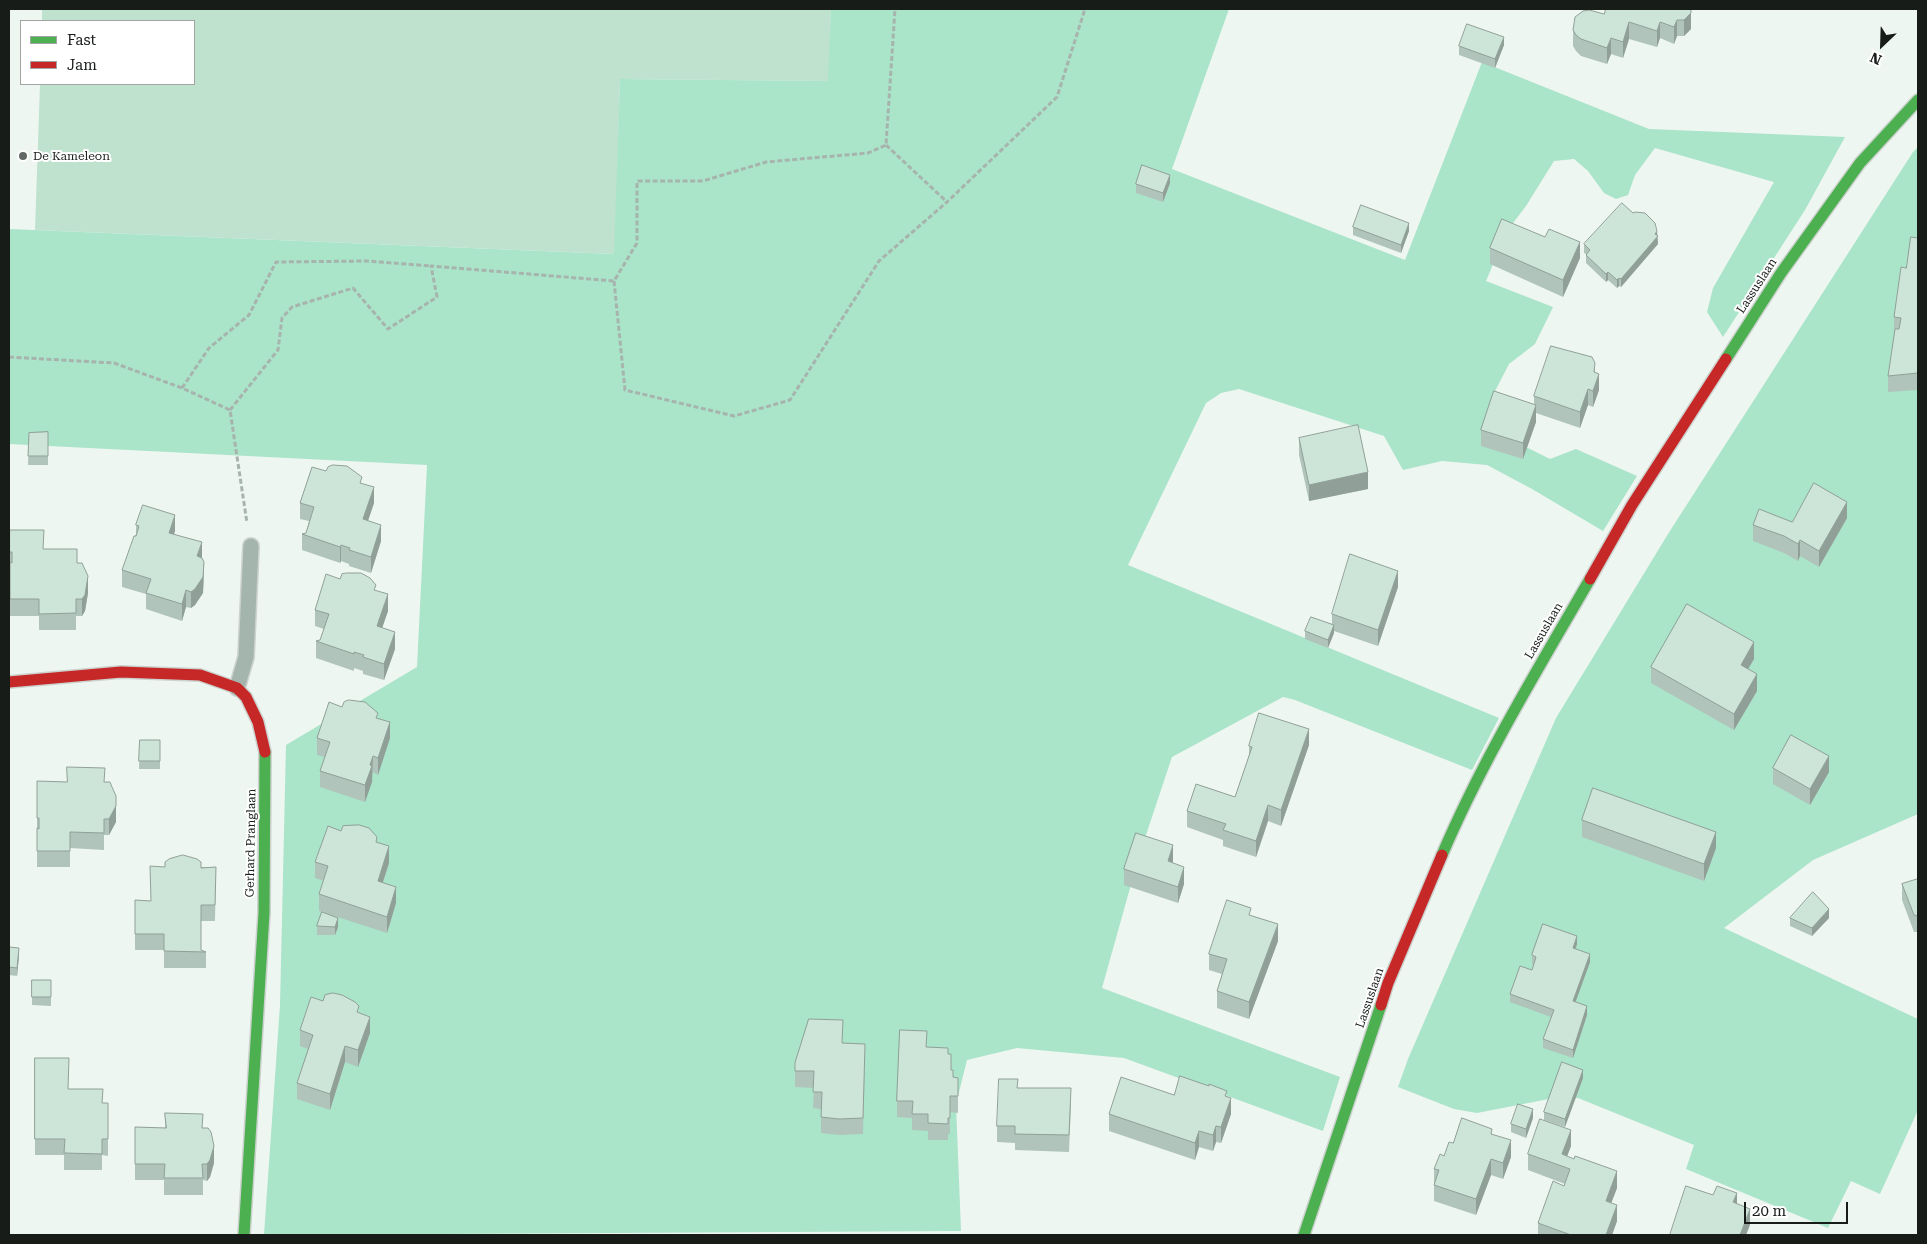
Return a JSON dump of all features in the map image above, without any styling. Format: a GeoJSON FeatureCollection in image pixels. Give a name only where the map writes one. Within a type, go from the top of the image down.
{"type":"FeatureCollection","features":[{"type":"Feature","properties":{"kind":"street","name":"Lassuslaan"},"geometry":{"type":"LineString","coordinates":[[1304,1235],[1388,983],[1456,822],[1504,728],[1632,505],[1781,273],[1860,163],[1918,100]]}},
{"type":"Feature","properties":{"kind":"street"},"geometry":{"type":"LineString","coordinates":[[9,682],[121,672],[200,675],[237,688]]}},
{"type":"Feature","properties":{"kind":"street","name":"Gerhard Pranglaan"},"geometry":{"type":"LineString","coordinates":[[237,688],[246,698],[258,722],[266,757],[264,913],[244,1235]]}},
{"type":"Feature","properties":{"kind":"lane"},"geometry":{"type":"LineString","coordinates":[[237,688],[246,657],[251,546]]}},
{"type":"Feature","properties":{"kind":"path"},"geometry":{"type":"LineString","coordinates":[[886,145],[894,9]]}},
{"type":"Feature","properties":{"kind":"path"},"geometry":{"type":"LineString","coordinates":[[886,145],[868,153],[766,162],[703,181],[637,181],[637,244],[614,281],[625,390],[734,416],[790,400],[879,261],[947,202],[1057,97],[1085,9]]}},
{"type":"Feature","properties":{"kind":"path"},"geometry":{"type":"LineString","coordinates":[[886,145],[947,202]]}},
{"type":"Feature","properties":{"kind":"path"},"geometry":{"type":"LineString","coordinates":[[182,388],[209,348],[249,315],[276,262],[367,261],[614,281]]}},
{"type":"Feature","properties":{"kind":"path"},"geometry":{"type":"LineString","coordinates":[[251,546],[230,410],[278,350],[282,318],[292,307],[353,288],[388,329],[437,297],[431,266]]}},
{"type":"Feature","properties":{"kind":"path"},"geometry":{"type":"LineString","coordinates":[[9,357],[114,363],[182,388],[230,410]]}},
{"type":"Feature","properties":{"kind":"green space"},"geometry":{"type":"Polygon","coordinates":[[[42,9],[831,9],[829,81],[620,79],[615,254],[35,230],[40,85],[195,85],[195,20],[42,20],[42,9]]]}},
{"type":"Feature","properties":{"kind":"green space"},"geometry":{"type":"Polygon","coordinates":[[[831,9],[1229,9],[1172,169],[1405,260],[1482,62],[1649,129],[1845,137],[1805,210],[1723,337],[1707,312],[1713,288],[1774,182],[1655,148],[1635,175],[1628,195],[1616,199],[1604,193],[1588,171],[1574,159],[1554,161],[1526,206],[1507,231],[1486,281],[1553,307],[1535,344],[1509,364],[1492,397],[1510,439],[1550,459],[1576,449],[1637,476],[1603,531],[1487,465],[1442,461],[1403,470],[1384,436],[1239,389],[1221,393],[1206,403],[1128,565],[1499,718],[1472,770],[1295,700],[1283,697],[1172,757],[1139,856],[1102,988],[1340,1077],[1323,1131],[1124,1058],[1017,1048],[967,1060],[956,1104],[961,1231],[264,1235],[280,1005],[286,745],[417,667],[427,465],[9,444],[9,229],[614,254],[620,79],[828,81],[831,9]]]}},
{"type":"Feature","properties":{"kind":"green space"},"geometry":{"type":"Polygon","coordinates":[[[1918,147],[1918,814],[1813,860],[1724,928],[1918,1019],[1918,1110],[1880,1194],[1851,1181],[1828,1228],[1686,1169],[1694,1145],[1578,1098],[1554,1098],[1477,1113],[1454,1109],[1398,1087],[1408,1059],[1556,718],[1668,534],[1918,147]]]}},
{"type":"Feature","properties":{"kind":"building"},"geometry":{"type":"Polygon","coordinates":[[[1606,9],[1691,9],[1691,13],[1684,20],[1677,20],[1674,27],[1660,22],[1657,31],[1629,22],[1623,42],[1611,38],[1607,48],[1581,39],[1576,35],[1573,30],[1575,17],[1583,11],[1589,10],[1604,14],[1606,9]]]}},
{"type":"Feature","properties":{"kind":"building"},"geometry":{"type":"Polygon","coordinates":[[[1467,24],[1504,37],[1495,59],[1459,46],[1467,24]]]}},
{"type":"Feature","properties":{"kind":"building"},"geometry":{"type":"Polygon","coordinates":[[[1142,165],[1170,175],[1163,193],[1136,184],[1142,165]]]}},
{"type":"Feature","properties":{"kind":"building"},"geometry":{"type":"Polygon","coordinates":[[[1622,203],[1633,213],[1645,213],[1655,223],[1657,231],[1655,234],[1658,236],[1621,279],[1617,280],[1608,272],[1606,274],[1586,255],[1590,250],[1584,244],[1622,203]]]}},
{"type":"Feature","properties":{"kind":"building"},"geometry":{"type":"Polygon","coordinates":[[[1361,205],[1409,223],[1401,245],[1353,227],[1361,205]]]}},
{"type":"Feature","properties":{"kind":"building"},"geometry":{"type":"Polygon","coordinates":[[[1502,219],[1545,237],[1549,229],[1580,242],[1563,280],[1490,248],[1502,219]]]}},
{"type":"Feature","properties":{"kind":"building"},"geometry":{"type":"Polygon","coordinates":[[[1911,237],[1918,238],[1918,373],[1888,376],[1895,329],[1899,329],[1901,318],[1894,317],[1901,267],[1906,268],[1911,237]]]}},
{"type":"Feature","properties":{"kind":"building"},"geometry":{"type":"Polygon","coordinates":[[[1551,346],[1592,357],[1595,363],[1594,372],[1599,374],[1593,391],[1588,389],[1580,412],[1534,396],[1551,346]]]}},
{"type":"Feature","properties":{"kind":"building"},"geometry":{"type":"Polygon","coordinates":[[[1494,391],[1536,405],[1523,443],[1481,430],[1494,391]]]}},
{"type":"Feature","properties":{"kind":"building"},"geometry":{"type":"Polygon","coordinates":[[[1358,425],[1368,472],[1309,485],[1299,438],[1358,425]]]}},
{"type":"Feature","properties":{"kind":"building"},"geometry":{"type":"Polygon","coordinates":[[[48,432],[48,456],[28,456],[29,433],[48,432]]]}},
{"type":"Feature","properties":{"kind":"building"},"geometry":{"type":"Polygon","coordinates":[[[333,465],[347,466],[362,477],[360,483],[374,487],[363,519],[381,525],[371,557],[349,550],[350,548],[341,545],[340,547],[302,534],[306,533],[314,507],[300,503],[312,467],[326,471],[328,467],[333,465]]]}},
{"type":"Feature","properties":{"kind":"building"},"geometry":{"type":"Polygon","coordinates":[[[1814,483],[1847,502],[1819,551],[1800,540],[1798,544],[1784,536],[1753,525],[1759,509],[1792,522],[1814,483]]]}},
{"type":"Feature","properties":{"kind":"building"},"geometry":{"type":"Polygon","coordinates":[[[143,505],[175,515],[169,533],[202,542],[197,556],[202,558],[204,562],[203,577],[195,589],[191,592],[186,590],[182,604],[146,593],[151,579],[122,570],[134,536],[136,536],[139,526],[136,525],[143,505]]]}},
{"type":"Feature","properties":{"kind":"building"},"geometry":{"type":"Polygon","coordinates":[[[10,530],[44,530],[43,549],[77,549],[77,563],[82,563],[88,576],[85,595],[82,599],[76,599],[76,613],[39,614],[39,599],[10,599],[10,562],[12,563],[12,552],[10,552],[10,530]]]}},
{"type":"Feature","properties":{"kind":"building"},"geometry":{"type":"Polygon","coordinates":[[[1350,554],[1398,571],[1378,630],[1332,614],[1350,554]]]}},
{"type":"Feature","properties":{"kind":"building"},"geometry":{"type":"Polygon","coordinates":[[[361,573],[370,578],[376,585],[374,590],[388,594],[377,626],[395,632],[384,664],[363,657],[364,655],[354,652],[354,654],[316,641],[320,640],[329,614],[315,610],[326,574],[340,579],[342,574],[361,573]]]}},
{"type":"Feature","properties":{"kind":"building"},"geometry":{"type":"Polygon","coordinates":[[[1687,604],[1754,642],[1741,665],[1757,674],[1734,714],[1651,667],[1687,604]]]}},
{"type":"Feature","properties":{"kind":"building"},"geometry":{"type":"Polygon","coordinates":[[[1311,617],[1334,625],[1328,640],[1305,631],[1311,617]]]}},
{"type":"Feature","properties":{"kind":"building"},"geometry":{"type":"Polygon","coordinates":[[[349,700],[365,702],[378,713],[376,718],[390,722],[378,758],[373,756],[370,765],[372,766],[365,785],[320,771],[330,742],[317,738],[329,702],[342,707],[344,702],[349,700]]]}},
{"type":"Feature","properties":{"kind":"building"},"geometry":{"type":"Polygon","coordinates":[[[1259,713],[1309,729],[1281,810],[1268,805],[1256,841],[1223,830],[1226,824],[1187,811],[1196,784],[1235,797],[1252,747],[1249,746],[1259,713]]]}},
{"type":"Feature","properties":{"kind":"building"},"geometry":{"type":"Polygon","coordinates":[[[1791,735],[1829,756],[1810,789],[1773,768],[1791,735]]]}},
{"type":"Feature","properties":{"kind":"building"},"geometry":{"type":"Polygon","coordinates":[[[140,740],[160,740],[160,761],[139,761],[140,740]]]}},
{"type":"Feature","properties":{"kind":"building"},"geometry":{"type":"Polygon","coordinates":[[[67,767],[105,768],[104,782],[110,782],[116,796],[116,806],[109,819],[104,819],[104,833],[70,832],[70,851],[37,851],[39,818],[37,818],[37,781],[67,782],[67,767]]]}},
{"type":"Feature","properties":{"kind":"building"},"geometry":{"type":"Polygon","coordinates":[[[1593,788],[1716,832],[1704,864],[1582,820],[1593,788]]]}},
{"type":"Feature","properties":{"kind":"building"},"geometry":{"type":"Polygon","coordinates":[[[359,825],[369,828],[377,837],[376,842],[389,846],[378,881],[396,887],[387,917],[319,894],[328,866],[315,862],[328,826],[341,831],[343,826],[359,825]]]}},
{"type":"Feature","properties":{"kind":"building"},"geometry":{"type":"Polygon","coordinates":[[[1136,833],[1173,845],[1168,861],[1184,867],[1178,887],[1124,869],[1136,833]]]}},
{"type":"Feature","properties":{"kind":"building"},"geometry":{"type":"Polygon","coordinates":[[[183,855],[197,859],[201,862],[201,868],[216,867],[215,905],[201,905],[201,950],[206,952],[164,951],[164,934],[135,934],[135,900],[151,901],[150,866],[165,867],[165,862],[169,859],[183,855]]]}},
{"type":"Feature","properties":{"kind":"building"},"geometry":{"type":"Polygon","coordinates":[[[1918,879],[1918,916],[1914,915],[1902,884],[1918,879]]]}},
{"type":"Feature","properties":{"kind":"building"},"geometry":{"type":"Polygon","coordinates":[[[1813,892],[1829,909],[1812,928],[1790,918],[1813,892]]]}},
{"type":"Feature","properties":{"kind":"building"},"geometry":{"type":"Polygon","coordinates":[[[1227,900],[1251,908],[1249,915],[1278,924],[1249,1002],[1217,991],[1227,959],[1209,954],[1227,900]]]}},
{"type":"Feature","properties":{"kind":"building"},"geometry":{"type":"Polygon","coordinates":[[[322,912],[338,918],[335,927],[317,926],[322,912]]]}},
{"type":"Feature","properties":{"kind":"building"},"geometry":{"type":"Polygon","coordinates":[[[1543,924],[1577,936],[1573,948],[1590,954],[1573,1001],[1587,1006],[1573,1050],[1543,1039],[1554,1010],[1510,994],[1520,966],[1532,970],[1536,957],[1532,955],[1543,924]]]}},
{"type":"Feature","properties":{"kind":"building"},"geometry":{"type":"Polygon","coordinates":[[[9,947],[19,948],[17,968],[9,967],[9,947]]]}},
{"type":"Feature","properties":{"kind":"building"},"geometry":{"type":"Polygon","coordinates":[[[32,980],[51,980],[51,997],[32,997],[32,980]]]}},
{"type":"Feature","properties":{"kind":"building"},"geometry":{"type":"Polygon","coordinates":[[[333,993],[342,995],[355,1002],[359,1006],[357,1012],[370,1017],[358,1050],[345,1046],[330,1094],[297,1083],[313,1035],[300,1030],[311,997],[323,1001],[325,995],[333,993]]]}},
{"type":"Feature","properties":{"kind":"building"},"geometry":{"type":"Polygon","coordinates":[[[809,1019],[843,1020],[842,1043],[865,1044],[863,1118],[839,1119],[821,1117],[822,1092],[813,1092],[814,1071],[795,1071],[795,1063],[809,1019]]]}},
{"type":"Feature","properties":{"kind":"building"},"geometry":{"type":"Polygon","coordinates":[[[900,1030],[927,1031],[926,1047],[948,1048],[948,1054],[951,1054],[953,1077],[958,1078],[958,1096],[950,1096],[950,1118],[948,1118],[948,1124],[928,1123],[928,1114],[912,1114],[913,1101],[897,1101],[900,1030]]]}},
{"type":"Feature","properties":{"kind":"building"},"geometry":{"type":"Polygon","coordinates":[[[35,1058],[69,1058],[68,1089],[103,1089],[102,1103],[108,1103],[108,1139],[102,1139],[102,1154],[64,1153],[65,1139],[35,1139],[35,1058]]]}},
{"type":"Feature","properties":{"kind":"building"},"geometry":{"type":"Polygon","coordinates":[[[1562,1062],[1583,1070],[1565,1119],[1544,1112],[1562,1062]]]}},
{"type":"Feature","properties":{"kind":"building"},"geometry":{"type":"Polygon","coordinates":[[[1180,1076],[1227,1091],[1225,1096],[1231,1098],[1221,1127],[1216,1126],[1213,1135],[1199,1131],[1195,1143],[1109,1114],[1121,1077],[1174,1095],[1180,1076]]]}},
{"type":"Feature","properties":{"kind":"building"},"geometry":{"type":"Polygon","coordinates":[[[999,1079],[1018,1079],[1017,1088],[1071,1088],[1069,1135],[1015,1134],[1015,1126],[997,1126],[999,1079]]]}},
{"type":"Feature","properties":{"kind":"building"},"geometry":{"type":"Polygon","coordinates":[[[1518,1104],[1533,1109],[1526,1129],[1511,1124],[1518,1104]]]}},
{"type":"Feature","properties":{"kind":"building"},"geometry":{"type":"Polygon","coordinates":[[[165,1113],[203,1114],[202,1128],[208,1128],[211,1132],[214,1146],[210,1160],[207,1164],[202,1164],[203,1178],[164,1178],[165,1164],[135,1164],[135,1127],[166,1128],[165,1113]]]}},
{"type":"Feature","properties":{"kind":"building"},"geometry":{"type":"Polygon","coordinates":[[[1462,1118],[1492,1129],[1491,1134],[1511,1140],[1503,1163],[1491,1159],[1476,1199],[1434,1185],[1439,1170],[1434,1169],[1440,1154],[1444,1156],[1449,1142],[1453,1143],[1462,1118]]]}},
{"type":"Feature","properties":{"kind":"building"},"geometry":{"type":"Polygon","coordinates":[[[1540,1119],[1571,1130],[1562,1154],[1574,1159],[1575,1156],[1617,1171],[1606,1201],[1617,1205],[1606,1235],[1571,1235],[1538,1223],[1553,1181],[1564,1186],[1570,1169],[1528,1154],[1540,1119]]]}},
{"type":"Feature","properties":{"kind":"building"},"geometry":{"type":"Polygon","coordinates":[[[1686,1186],[1713,1195],[1717,1186],[1737,1193],[1733,1202],[1750,1209],[1740,1235],[1670,1235],[1686,1186]]]}},
{"type":"Feature","properties":{"kind":"traffic: fast"},"geometry":{"type":"LineString","coordinates":[[1726,359],[1781,273],[1860,163],[1918,100]]}},
{"type":"Feature","properties":{"kind":"traffic: fast"},"geometry":{"type":"LineString","coordinates":[[1442,855],[1493,749],[1590,579]]}},
{"type":"Feature","properties":{"kind":"traffic: fast"},"geometry":{"type":"LineString","coordinates":[[244,1235],[264,913],[265,752]]}},
{"type":"Feature","properties":{"kind":"traffic: fast"},"geometry":{"type":"LineString","coordinates":[[1304,1235],[1381,1005]]}},
{"type":"Feature","properties":{"kind":"traffic: jam"},"geometry":{"type":"LineString","coordinates":[[1590,579],[1632,505],[1726,359]]}},
{"type":"Feature","properties":{"kind":"traffic: jam"},"geometry":{"type":"LineString","coordinates":[[9,682],[121,672],[200,675],[237,688],[246,697],[258,722],[265,752]]}},
{"type":"Feature","properties":{"kind":"traffic: jam"},"geometry":{"type":"LineString","coordinates":[[1381,1005],[1388,983],[1442,855]]}},
{"type":"Feature","properties":{"kind":"place","name":"De Kameleon"},"geometry":{"type":"Point","coordinates":[23,156]}}]}
